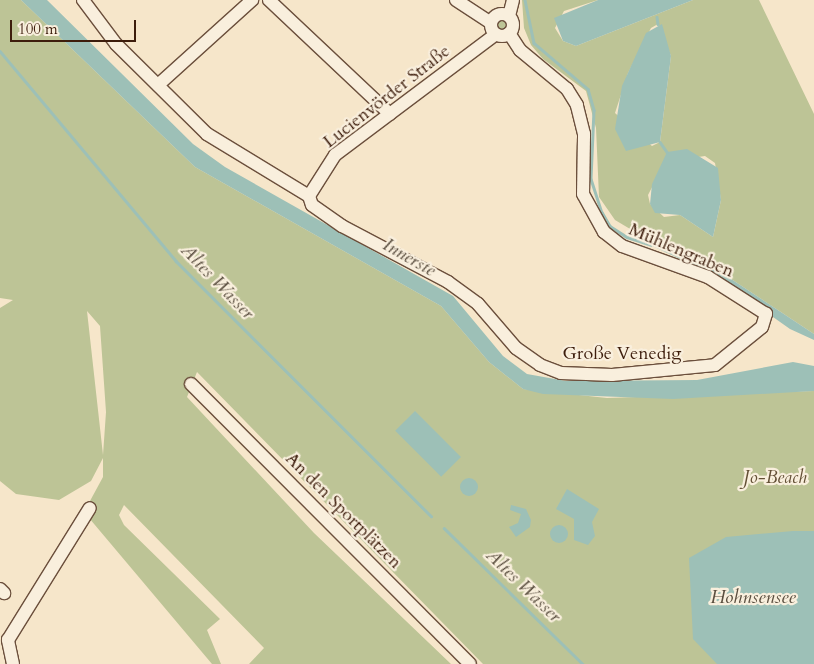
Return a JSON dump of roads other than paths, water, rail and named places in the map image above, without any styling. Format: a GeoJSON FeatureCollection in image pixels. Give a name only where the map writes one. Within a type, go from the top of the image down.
{"type":"FeatureCollection","features":[{"type":"Feature","properties":{"kind":"street","name":"Große Venedig"},"geometry":{"type":"LineString","coordinates":[[83,0],[103,30],[216,142],[309,196],[312,205],[342,226],[466,295],[522,353],[554,372],[612,374],[707,368],[745,343],[762,327],[766,314]]}},
{"type":"Feature","properties":{"kind":"street"},"geometry":{"type":"LineString","coordinates":[[158,85],[252,0]]}},
{"type":"Feature","properties":{"kind":"street"},"geometry":{"type":"LineString","coordinates":[[269,0],[390,114]]}},
{"type":"Feature","properties":{"kind":"street"},"geometry":{"type":"LineString","coordinates":[[456,0],[493,28],[509,33],[513,24],[509,16],[513,0]]}},
{"type":"Feature","properties":{"kind":"street","name":"Lucienvörder Straße"},"geometry":{"type":"LineString","coordinates":[[309,196],[335,155],[390,114],[493,28],[498,14],[509,16]]}},
{"type":"Feature","properties":{"kind":"street","name":"Mühlengraben"},"geometry":{"type":"LineString","coordinates":[[509,33],[520,50],[567,89],[577,105],[584,134],[583,194],[604,232],[622,246],[708,277],[766,314]]}},
{"type":"Feature","properties":{"kind":"street","name":"An den Sportplätzen"},"geometry":{"type":"LineString","coordinates":[[191,384],[470,664]]}},
{"type":"Feature","properties":{"kind":"street"},"geometry":{"type":"LineString","coordinates":[[14,664],[8,640],[90,508]]}},
{"type":"Feature","properties":{"kind":"water"},"geometry":{"type":"Polygon","coordinates":[[[21,0],[47,0],[193,144],[225,167],[453,296],[503,356],[527,374],[566,381],[697,380],[793,362],[814,366],[814,391],[673,399],[543,394],[523,389],[489,362],[441,306],[195,167],[21,0]]]}},
{"type":"Feature","properties":{"kind":"water"},"geometry":{"type":"Polygon","coordinates":[[[598,0],[693,0],[576,46],[563,41],[554,18],[598,0]]]}},
{"type":"Feature","properties":{"kind":"water"},"geometry":{"type":"Polygon","coordinates":[[[662,24],[671,56],[660,142],[626,151],[615,129],[622,86],[646,33],[662,24]]]}},
{"type":"Feature","properties":{"kind":"water"},"geometry":{"type":"Polygon","coordinates":[[[687,149],[718,168],[721,200],[713,237],[680,215],[655,213],[650,204],[652,184],[667,152],[687,149]]]}},
{"type":"Feature","properties":{"kind":"water"},"geometry":{"type":"Polygon","coordinates":[[[648,244],[716,269],[814,334],[814,340],[790,329],[712,274],[648,244]]]}},
{"type":"Feature","properties":{"kind":"water"},"geometry":{"type":"Polygon","coordinates":[[[415,411],[461,457],[441,477],[395,431],[415,411]]]}},
{"type":"Feature","properties":{"kind":"water"},"geometry":{"type":"Polygon","coordinates":[[[465,478],[473,478],[478,483],[476,494],[465,496],[460,491],[460,483],[465,478]]]}},
{"type":"Feature","properties":{"kind":"water"},"geometry":{"type":"Polygon","coordinates":[[[567,489],[599,509],[592,522],[595,536],[588,545],[574,540],[574,519],[556,509],[567,489]]]}},
{"type":"Feature","properties":{"kind":"water"},"geometry":{"type":"Polygon","coordinates":[[[511,505],[526,509],[531,520],[530,527],[516,537],[509,527],[518,523],[521,514],[510,510],[511,505]]]}},
{"type":"Feature","properties":{"kind":"water"},"geometry":{"type":"Polygon","coordinates":[[[559,525],[565,528],[568,534],[565,540],[559,543],[553,540],[550,534],[553,528],[559,525]]]}},
{"type":"Feature","properties":{"kind":"water","name":"Hohnsensee"},"geometry":{"type":"Polygon","coordinates":[[[814,531],[814,664],[717,664],[693,639],[689,558],[726,537],[814,531]]]}},
{"type":"Feature","properties":{"kind":"waterway"},"geometry":{"type":"LineString","coordinates":[[525,0],[534,43],[588,89],[594,110],[591,179],[602,212],[610,226],[627,237],[651,245]]}},
{"type":"Feature","properties":{"kind":"waterway"},"geometry":{"type":"LineString","coordinates":[[657,17],[658,24]]}},
{"type":"Feature","properties":{"kind":"waterway","name":"Altes Wasser"},"geometry":{"type":"LineString","coordinates":[[0,51],[176,261],[431,516]]}},
{"type":"Feature","properties":{"kind":"waterway"},"geometry":{"type":"LineString","coordinates":[[660,142],[667,152]]}},
{"type":"Feature","properties":{"kind":"waterway","name":"Altes Wasser"},"geometry":{"type":"LineString","coordinates":[[444,528],[583,664]]}},
{"type":"Feature","properties":{"kind":"water label","name":"Innerste"},"geometry":{"type":"Point","coordinates":[409,258]}},
{"type":"Feature","properties":{"kind":"park label","name":"Jo-Beach"},"geometry":{"type":"Point","coordinates":[775,478]}}]}
